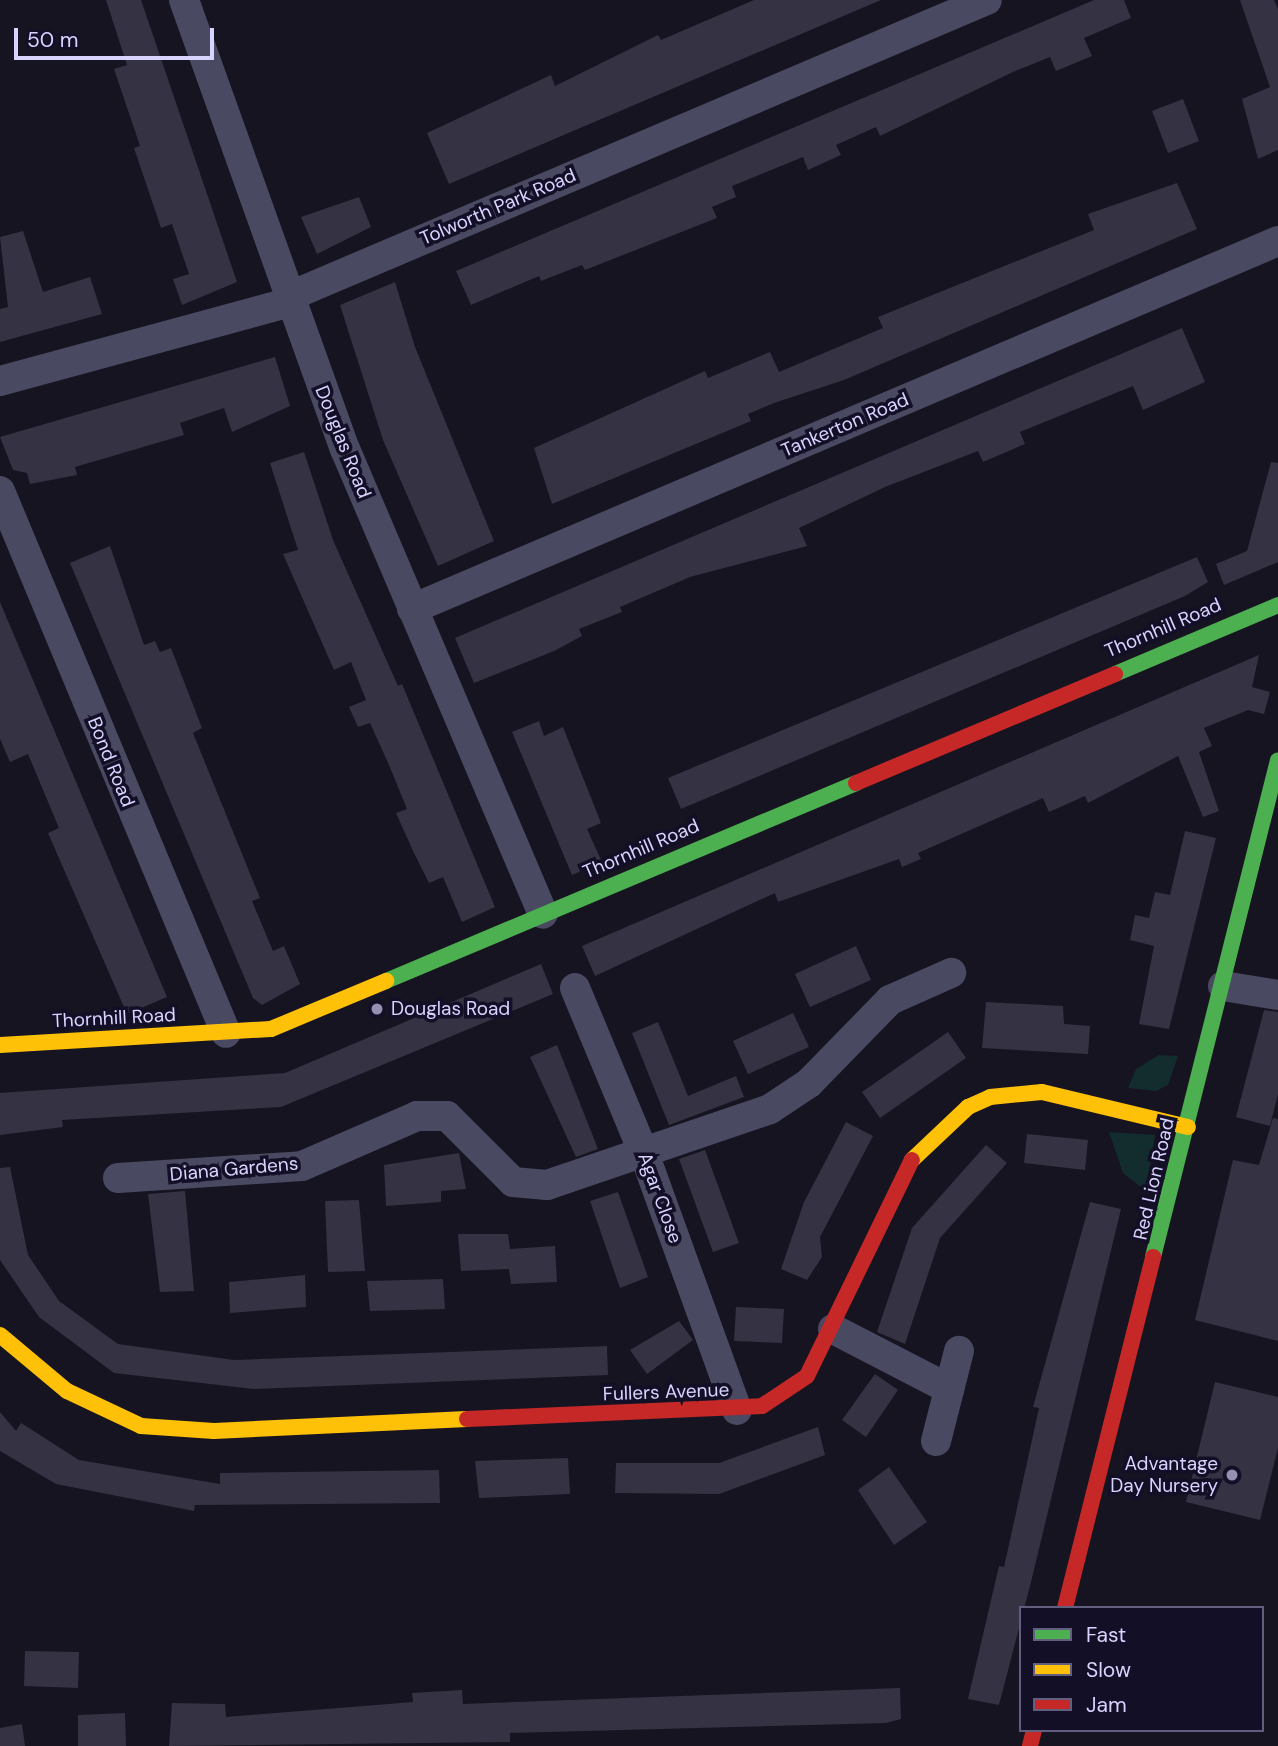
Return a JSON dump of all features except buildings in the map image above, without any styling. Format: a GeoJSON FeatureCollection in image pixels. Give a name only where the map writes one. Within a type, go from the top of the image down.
{"type":"FeatureCollection","features":[{"type":"Feature","properties":{"kind":"street","name":"Douglas Road"},"geometry":{"type":"LineString","coordinates":[[184,0],[288,303],[412,609],[543,914]]}},
{"type":"Feature","properties":{"kind":"street","name":"Tolworth Park Road"},"geometry":{"type":"LineString","coordinates":[[0,382],[288,303],[302,291],[986,0]]}},
{"type":"Feature","properties":{"kind":"street","name":"Tankerton Road"},"geometry":{"type":"LineString","coordinates":[[412,609],[1278,241]]}},
{"type":"Feature","properties":{"kind":"street","name":"Bond Road"},"geometry":{"type":"LineString","coordinates":[[0,491],[226,1032]]}},
{"type":"Feature","properties":{"kind":"street","name":"Thornhill Road"},"geometry":{"type":"LineString","coordinates":[[0,1045],[271,1029],[1278,605]]}},
{"type":"Feature","properties":{"kind":"street","name":"Red Lion Road"},"geometry":{"type":"LineString","coordinates":[[1066,1606],[1188,1127],[1278,760]]}},
{"type":"Feature","properties":{"kind":"street","name":"Diana Gardens"},"geometry":{"type":"LineString","coordinates":[[118,1178],[302,1166],[417,1116],[447,1116],[513,1182],[547,1185],[645,1156],[770,1109],[809,1083],[890,1000],[951,973]]}},
{"type":"Feature","properties":{"kind":"street"},"geometry":{"type":"LineString","coordinates":[[1223,986],[1278,995]]}},
{"type":"Feature","properties":{"kind":"street","name":"Agar Close"},"geometry":{"type":"LineString","coordinates":[[575,988],[645,1156],[737,1410]]}},
{"type":"Feature","properties":{"kind":"street","name":"Fullers Avenue"},"geometry":{"type":"LineString","coordinates":[[0,1335],[67,1391],[141,1426],[214,1431],[737,1410],[762,1406],[807,1377],[834,1329],[908,1164],[968,1107],[990,1097],[1042,1092],[1188,1127]]}},
{"type":"Feature","properties":{"kind":"street"},"geometry":{"type":"LineString","coordinates":[[834,1329],[949,1390]]}},
{"type":"Feature","properties":{"kind":"street"},"geometry":{"type":"LineString","coordinates":[[936,1441],[959,1351]]}},
{"type":"Feature","properties":{"kind":"green space"},"geometry":{"type":"Polygon","coordinates":[[[1159,1055],[1178,1056],[1168,1085],[1156,1091],[1128,1088],[1136,1069],[1159,1055]]]}},
{"type":"Feature","properties":{"kind":"green space"},"geometry":{"type":"Polygon","coordinates":[[[1109,1132],[1155,1135],[1146,1191],[1123,1173],[1109,1132]]]}},
{"type":"Feature","properties":{"kind":"traffic: fast"},"geometry":{"type":"LineString","coordinates":[[1115,674],[1278,605]]}},
{"type":"Feature","properties":{"kind":"traffic: fast"},"geometry":{"type":"LineString","coordinates":[[1153,1257],[1278,760]]}},
{"type":"Feature","properties":{"kind":"traffic: fast"},"geometry":{"type":"LineString","coordinates":[[386,981],[856,783]]}},
{"type":"Feature","properties":{"kind":"traffic: slow"},"geometry":{"type":"LineString","coordinates":[[0,1045],[271,1029],[386,981]]}},
{"type":"Feature","properties":{"kind":"traffic: slow"},"geometry":{"type":"LineString","coordinates":[[912,1160],[968,1107],[990,1097],[1042,1092],[1188,1127]]}},
{"type":"Feature","properties":{"kind":"traffic: slow"},"geometry":{"type":"LineString","coordinates":[[0,1335],[67,1391],[141,1426],[214,1431],[467,1419]]}},
{"type":"Feature","properties":{"kind":"traffic: jam"},"geometry":{"type":"LineString","coordinates":[[856,783],[1115,674]]}},
{"type":"Feature","properties":{"kind":"traffic: jam"},"geometry":{"type":"LineString","coordinates":[[467,1419],[762,1406],[807,1376],[912,1160]]}},
{"type":"Feature","properties":{"kind":"traffic: jam"},"geometry":{"type":"LineString","coordinates":[[1066,1606],[1153,1257]]}},
{"type":"Feature","properties":{"kind":"traffic: jam"},"geometry":{"type":"LineString","coordinates":[[1030,1746],[1034,1732]]}},
{"type":"Feature","properties":{"kind":"place","name":"Douglas Road"},"geometry":{"type":"Point","coordinates":[377,1009]}},
{"type":"Feature","properties":{"kind":"place","name":"Advantage Day Nursery"},"geometry":{"type":"Point","coordinates":[1232,1475]}}]}
